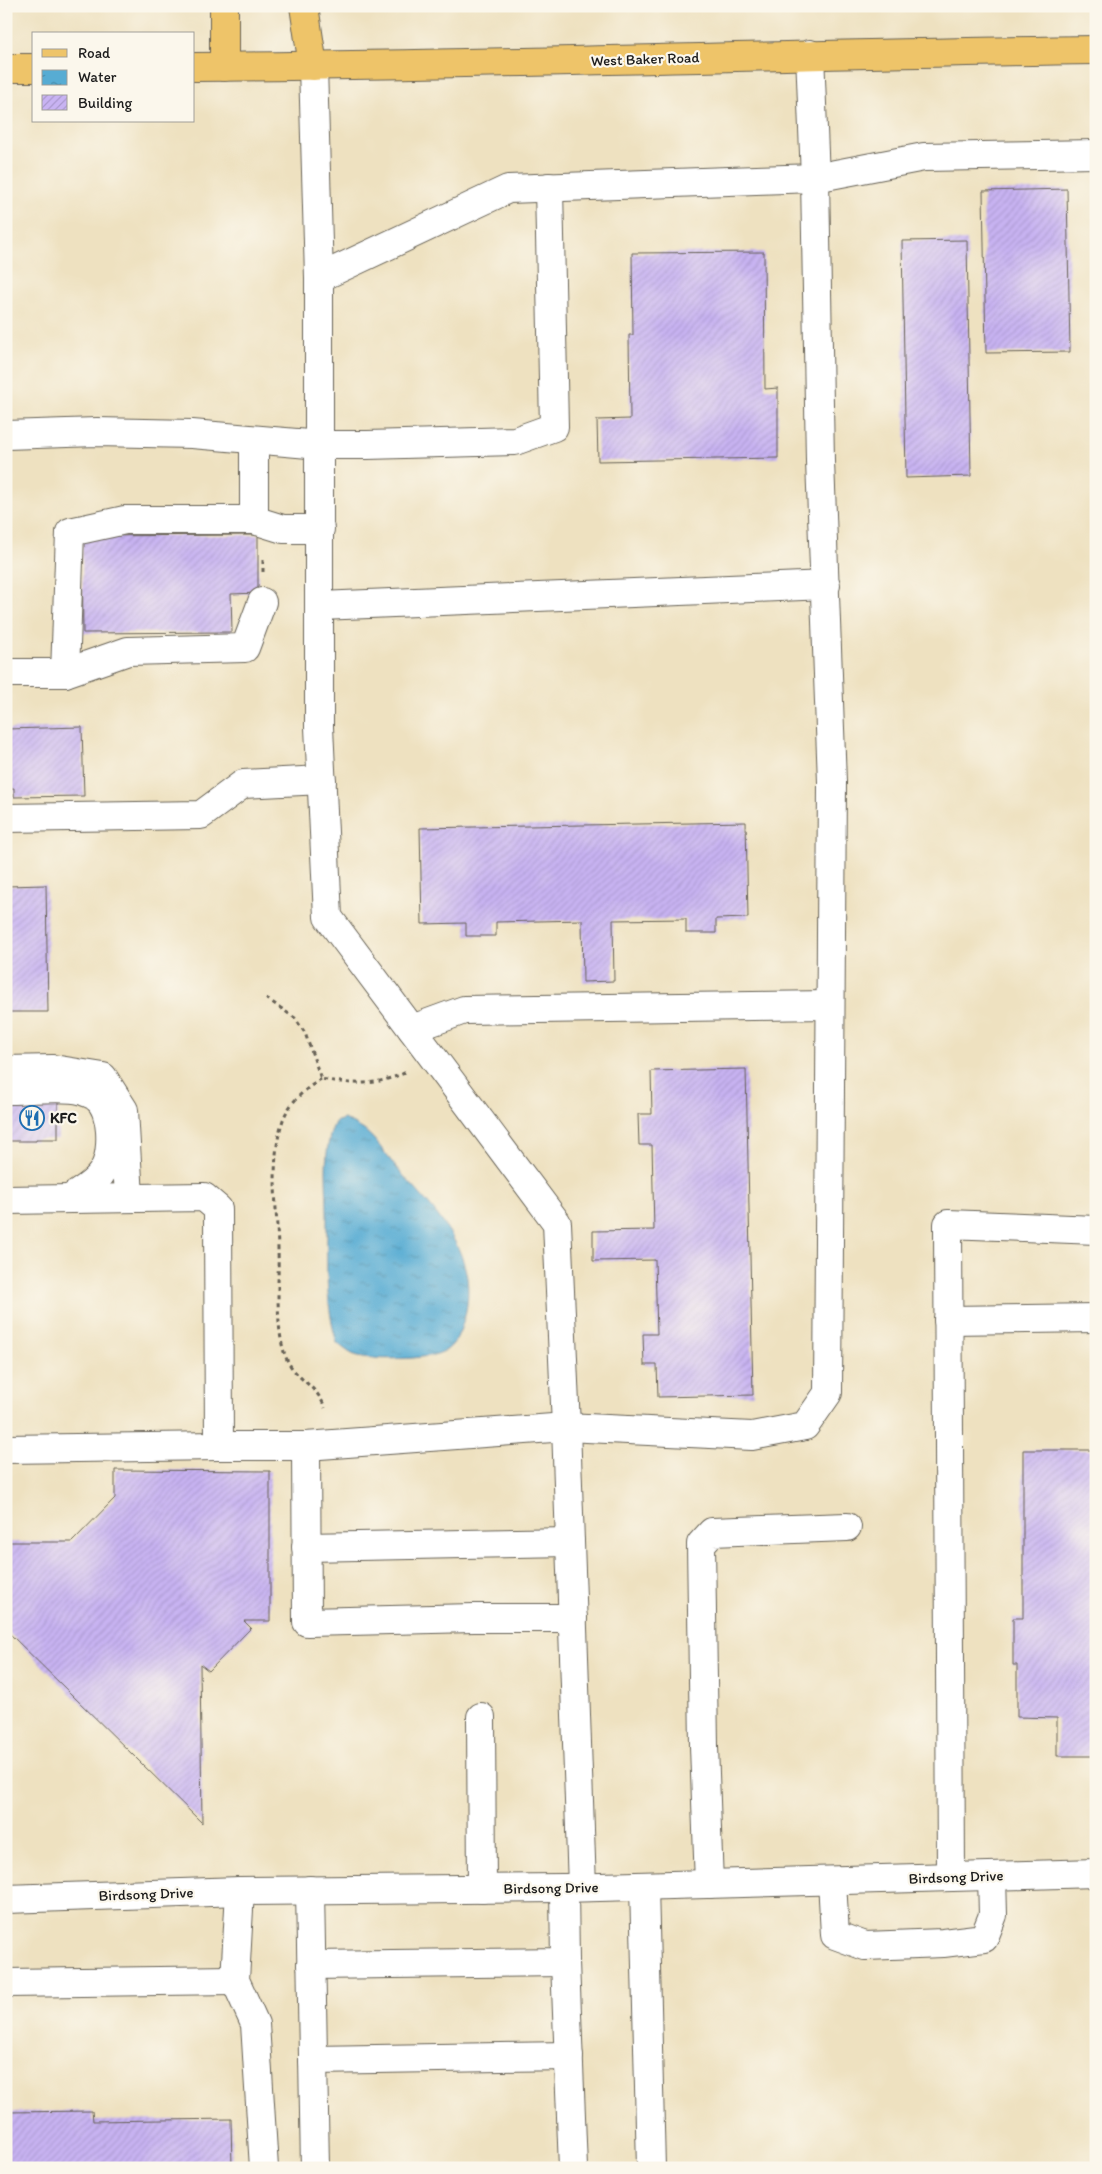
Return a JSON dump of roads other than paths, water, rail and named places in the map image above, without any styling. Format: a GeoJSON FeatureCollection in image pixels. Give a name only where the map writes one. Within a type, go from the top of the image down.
{"type":"FeatureCollection","features":[{"type":"Feature","properties":{"kind":"main road"},"geometry":{"type":"LineString","coordinates":[[224,6],[224,66]]}},
{"type":"Feature","properties":{"kind":"main road"},"geometry":{"type":"LineString","coordinates":[[304,6],[313,66]]}},
{"type":"Feature","properties":{"kind":"main road","name":"West Baker Road"},"geometry":{"type":"LineString","coordinates":[[195,67],[1096,50]]}},
{"type":"Feature","properties":{"kind":"main road"},"geometry":{"type":"LineString","coordinates":[[6,68],[32,68]]}},
{"type":"Feature","properties":{"kind":"street"},"geometry":{"type":"LineString","coordinates":[[6,1449],[306,1446],[566,1427],[752,1436],[805,1426],[828,1393],[832,782],[820,461],[815,178],[810,54]]}},
{"type":"Feature","properties":{"kind":"street"},"geometry":{"type":"LineString","coordinates":[[313,66],[319,278],[319,728],[328,917],[557,1223],[573,1618],[573,1888],[565,1962],[573,2168]]}},
{"type":"Feature","properties":{"kind":"street"},"geometry":{"type":"LineString","coordinates":[[319,278],[508,189],[815,178],[924,157],[1096,154]]}},
{"type":"Feature","properties":{"kind":"street"},"geometry":{"type":"LineString","coordinates":[[6,435],[106,432],[192,434],[320,446],[515,441],[554,428],[548,187]]}},
{"type":"Feature","properties":{"kind":"street"},"geometry":{"type":"LineString","coordinates":[[254,440],[259,521]]}},
{"type":"Feature","properties":{"kind":"street"},"geometry":{"type":"LineString","coordinates":[[65,673],[70,532],[125,520],[259,521],[283,529],[320,529]]}},
{"type":"Feature","properties":{"kind":"street"},"geometry":{"type":"LineString","coordinates":[[320,606],[826,585]]}},
{"type":"Feature","properties":{"kind":"street"},"geometry":{"type":"LineString","coordinates":[[6,673],[65,673],[128,651],[244,648],[262,602]]}},
{"type":"Feature","properties":{"kind":"street"},"geometry":{"type":"LineString","coordinates":[[6,818],[201,815],[243,784],[322,780]]}},
{"type":"Feature","properties":{"kind":"street"},"geometry":{"type":"LineString","coordinates":[[412,1029],[464,1010],[830,1006]]}},
{"type":"Feature","properties":{"kind":"street"},"geometry":{"type":"LineString","coordinates":[[6,1070],[53,1069],[103,1076],[124,1110],[129,1197]]}},
{"type":"Feature","properties":{"kind":"street"},"geometry":{"type":"LineString","coordinates":[[6,1090],[70,1089],[82,1091],[98,1098],[108,1113],[110,1149],[105,1168],[95,1181],[71,1198]]}},
{"type":"Feature","properties":{"kind":"street"},"geometry":{"type":"LineString","coordinates":[[6,1200],[204,1197],[218,1209],[219,1446]]}},
{"type":"Feature","properties":{"kind":"street"},"geometry":{"type":"LineString","coordinates":[[950,1877],[948,1224],[1096,1230]]}},
{"type":"Feature","properties":{"kind":"street"},"geometry":{"type":"LineString","coordinates":[[948,1320],[1096,1318]]}},
{"type":"Feature","properties":{"kind":"street"},"geometry":{"type":"LineString","coordinates":[[306,1446],[307,1622],[573,1618]]}},
{"type":"Feature","properties":{"kind":"street"},"geometry":{"type":"LineString","coordinates":[[710,1884],[704,1746],[701,1544],[712,1532],[847,1526]]}},
{"type":"Feature","properties":{"kind":"street"},"geometry":{"type":"LineString","coordinates":[[306,1547],[570,1542]]}},
{"type":"Feature","properties":{"kind":"street"},"geometry":{"type":"LineString","coordinates":[[481,1717],[482,1889]]}},
{"type":"Feature","properties":{"kind":"street","name":"Birdsong Drive"},"geometry":{"type":"LineString","coordinates":[[6,1899],[240,1891],[573,1888],[1096,1873]]}},
{"type":"Feature","properties":{"kind":"street"},"geometry":{"type":"LineString","coordinates":[[832,1881],[835,1935],[865,1946],[943,1943],[984,1938],[993,1914],[992,1876]]}},
{"type":"Feature","properties":{"kind":"street"},"geometry":{"type":"LineString","coordinates":[[644,1886],[651,2168]]}},
{"type":"Feature","properties":{"kind":"street"},"geometry":{"type":"LineString","coordinates":[[310,1890],[315,2168]]}},
{"type":"Feature","properties":{"kind":"street"},"geometry":{"type":"LineString","coordinates":[[240,1891],[235,1980],[255,2024],[264,2168]]}},
{"type":"Feature","properties":{"kind":"street"},"geometry":{"type":"LineString","coordinates":[[311,1965],[565,1962]]}},
{"type":"Feature","properties":{"kind":"street"},"geometry":{"type":"LineString","coordinates":[[6,1982],[235,1980]]}},
{"type":"Feature","properties":{"kind":"street"},"geometry":{"type":"LineString","coordinates":[[313,2060],[569,2056]]}},
{"type":"Feature","properties":{"kind":"water"},"geometry":{"type":"Polygon","coordinates":[[[344,1119],[364,1130],[379,1145],[442,1221],[462,1257],[467,1276],[468,1297],[464,1319],[452,1345],[441,1353],[413,1358],[373,1358],[352,1354],[337,1343],[328,1295],[326,1167],[328,1144],[335,1122],[344,1119]]]}},
{"type":"Feature","properties":{"kind":"place","name":"KFC"},"geometry":{"type":"Point","coordinates":[32,1118]}}]}
